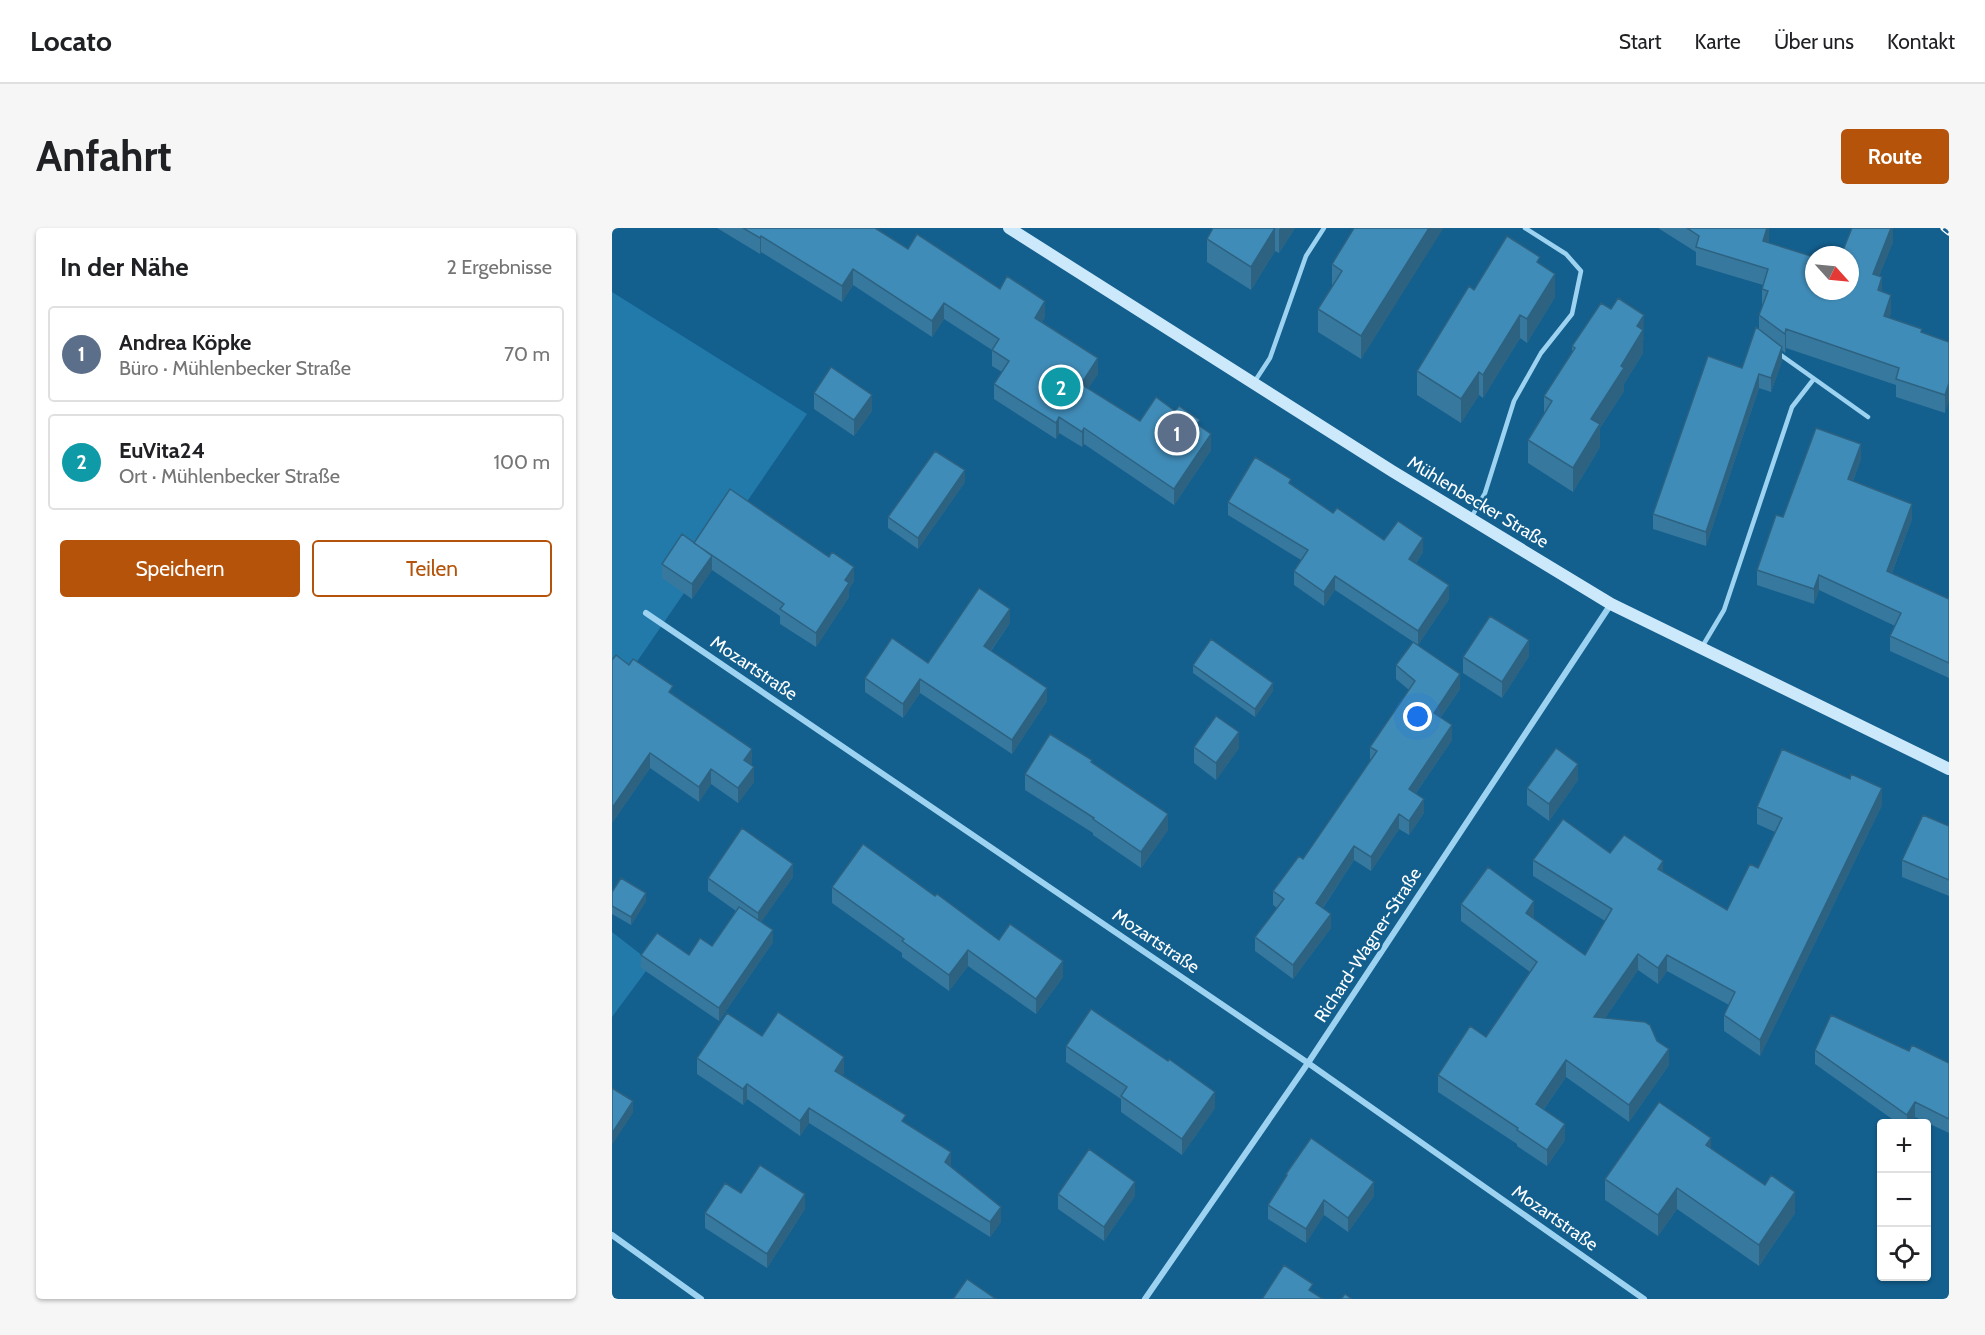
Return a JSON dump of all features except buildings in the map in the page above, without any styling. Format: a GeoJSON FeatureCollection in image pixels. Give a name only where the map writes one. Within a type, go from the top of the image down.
{"type":"FeatureCollection","features":[{"type":"Feature","properties":{"kind":"main road","name":"Mühlenbecker Straße"},"geometry":{"type":"LineString","coordinates":[[1009,228],[1253,384],[1611,604],[1949,769]]}},
{"type":"Feature","properties":{"kind":"street","name":"Richard-Wagner-Straße"},"geometry":{"type":"LineString","coordinates":[[1144,1299],[1308,1063],[1611,604]]}},
{"type":"Feature","properties":{"kind":"street","name":"Mozartstraße"},"geometry":{"type":"LineString","coordinates":[[646,613],[1308,1063],[1644,1299]]}},
{"type":"Feature","properties":{"kind":"street"},"geometry":{"type":"LineString","coordinates":[[612,1235],[701,1299]]}},
{"type":"Feature","properties":{"kind":"lane"},"geometry":{"type":"LineString","coordinates":[[1253,384],[1270,358],[1306,256],[1324,228]]}},
{"type":"Feature","properties":{"kind":"lane"},"geometry":{"type":"LineString","coordinates":[[1471,518],[1485,493],[1514,401],[1541,354],[1572,314],[1581,271],[1566,254],[1526,228]]}},
{"type":"Feature","properties":{"kind":"lane"},"geometry":{"type":"LineString","coordinates":[[1769,347],[1868,417]]}},
{"type":"Feature","properties":{"kind":"lane"},"geometry":{"type":"LineString","coordinates":[[1700,649],[1724,610],[1792,407],[1813,380]]}},
{"type":"Feature","properties":{"kind":"shaded area"},"geometry":{"type":"Polygon","coordinates":[[[612,292],[807,414],[612,698],[612,292]]]}},
{"type":"Feature","properties":{"kind":"shaded area"},"geometry":{"type":"Polygon","coordinates":[[[612,932],[652,963],[612,1017],[612,932]]]}},
{"type":"Feature","properties":{"kind":"railway"},"geometry":{"type":"LineString","coordinates":[[1944,228],[1949,232]]}},
{"type":"Feature","properties":{"kind":"place","name":"EuVita24"},"geometry":{"type":"Point","coordinates":[1061,387]}},
{"type":"Feature","properties":{"kind":"place","name":"Andrea Köpke"},"geometry":{"type":"Point","coordinates":[1177,433]}}]}
